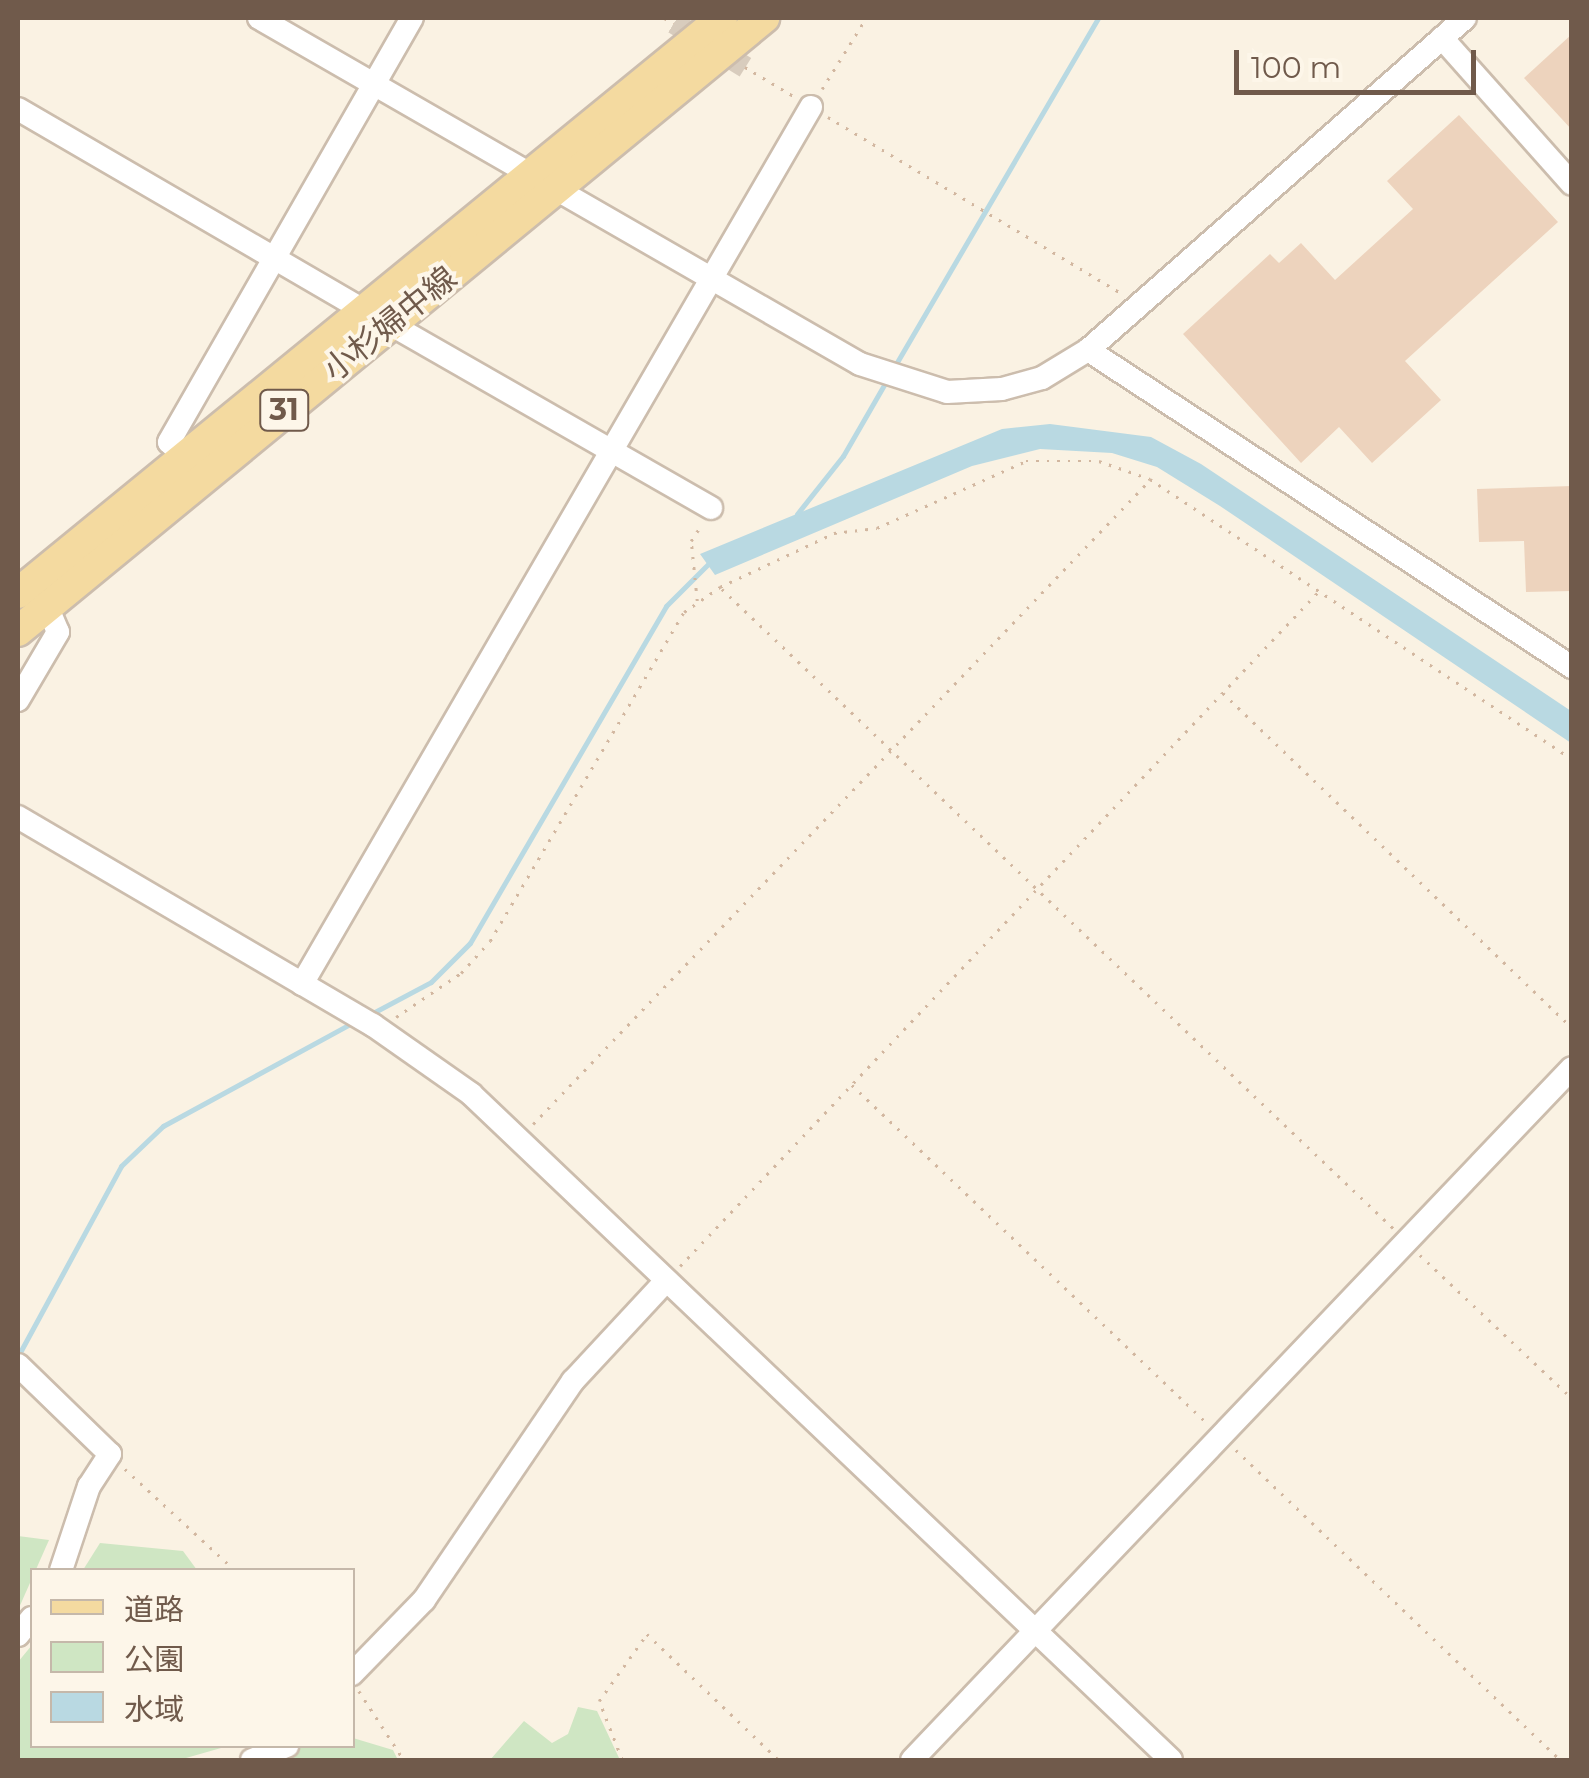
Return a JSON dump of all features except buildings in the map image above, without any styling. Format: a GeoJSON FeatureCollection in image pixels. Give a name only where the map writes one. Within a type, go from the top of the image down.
{"type":"FeatureCollection","features":[{"type":"Feature","properties":{"kind":"main road","name":"小杉婦中線"},"geometry":{"type":"LineString","coordinates":[[541,185],[722,18]]}},
{"type":"Feature","properties":{"kind":"main road","name":"小杉婦中線"},"geometry":{"type":"LineString","coordinates":[[18,631],[377,318],[541,185],[764,18]]}},
{"type":"Feature","properties":{"kind":"main road","name":"小杉婦中線"},"geometry":{"type":"LineString","coordinates":[[18,593],[186,458],[377,318]]}},
{"type":"Feature","properties":{"kind":"street"},"geometry":{"type":"LineString","coordinates":[[259,18],[541,185],[860,364],[947,392],[1002,389],[1042,378],[1088,350],[1465,18]]}},
{"type":"Feature","properties":{"kind":"street"},"geometry":{"type":"LineString","coordinates":[[186,458],[169,442],[412,18]]}},
{"type":"Feature","properties":{"kind":"street"},"geometry":{"type":"LineString","coordinates":[[1442,38],[1572,184]]}},
{"type":"Feature","properties":{"kind":"street"},"geometry":{"type":"LineString","coordinates":[[302,984],[811,107]]}},
{"type":"Feature","properties":{"kind":"street"},"geometry":{"type":"LineString","coordinates":[[18,109],[711,508]]}},
{"type":"Feature","properties":{"kind":"street"},"geometry":{"type":"LineString","coordinates":[[1088,350],[1572,667]]}},
{"type":"Feature","properties":{"kind":"street"},"geometry":{"type":"LineString","coordinates":[[18,700],[58,632],[47,606]]}},
{"type":"Feature","properties":{"kind":"street"},"geometry":{"type":"LineString","coordinates":[[18,817],[375,1026],[471,1094],[1170,1760]]}},
{"type":"Feature","properties":{"kind":"street"},"geometry":{"type":"LineString","coordinates":[[912,1760],[1572,1068]]}},
{"type":"Feature","properties":{"kind":"street"},"geometry":{"type":"LineString","coordinates":[[355,1675],[424,1600],[573,1381],[666,1282]]}},
{"type":"Feature","properties":{"kind":"street"},"geometry":{"type":"LineString","coordinates":[[18,1365],[110,1454],[89,1486],[62,1568]]}},
{"type":"Feature","properties":{"kind":"street"},"geometry":{"type":"LineString","coordinates":[[252,1760],[282,1748]]}},
{"type":"Feature","properties":{"kind":"path"},"geometry":{"type":"LineString","coordinates":[[664,18],[674,23]]}},
{"type":"Feature","properties":{"kind":"path"},"geometry":{"type":"LineString","coordinates":[[811,107],[866,18]]}},
{"type":"Feature","properties":{"kind":"path"},"geometry":{"type":"LineString","coordinates":[[745,67],[1142,305]]}},
{"type":"Feature","properties":{"kind":"path"},"geometry":{"type":"LineString","coordinates":[[375,1026],[432,996],[490,941],[665,640],[697,602],[720,587],[834,533],[877,528],[1026,461],[1100,461],[1150,479],[1572,759]]}},
{"type":"Feature","properties":{"kind":"path"},"geometry":{"type":"LineString","coordinates":[[518,1140],[1150,479]]}},
{"type":"Feature","properties":{"kind":"path"},"geometry":{"type":"LineString","coordinates":[[697,602],[691,541],[711,508]]}},
{"type":"Feature","properties":{"kind":"path"},"geometry":{"type":"LineString","coordinates":[[720,587],[1572,1398]]}},
{"type":"Feature","properties":{"kind":"path"},"geometry":{"type":"LineString","coordinates":[[666,1282],[1317,593]]}},
{"type":"Feature","properties":{"kind":"path"},"geometry":{"type":"LineString","coordinates":[[1223,693],[1572,1028]]}},
{"type":"Feature","properties":{"kind":"path"},"geometry":{"type":"LineString","coordinates":[[110,1454],[233,1568]]}},
{"type":"Feature","properties":{"kind":"path"},"geometry":{"type":"LineString","coordinates":[[622,1760],[599,1701],[646,1634],[779,1760]]}},
{"type":"Feature","properties":{"kind":"path"},"geometry":{"type":"LineString","coordinates":[[355,1683],[404,1760]]}},
{"type":"Feature","properties":{"kind":"green space"},"geometry":{"type":"Polygon","coordinates":[[[18,1536],[49,1540],[37,1568],[30,1568],[30,1583],[18,1610],[18,1536]]]}},
{"type":"Feature","properties":{"kind":"green space"},"geometry":{"type":"Polygon","coordinates":[[[100,1543],[183,1551],[196,1568],[84,1568],[100,1543]]]}},
{"type":"Feature","properties":{"kind":"green space"},"geometry":{"type":"Polygon","coordinates":[[[30,1647],[30,1748],[221,1748],[179,1760],[18,1760],[18,1662],[30,1647]]]}},
{"type":"Feature","properties":{"kind":"green space"},"geometry":{"type":"Polygon","coordinates":[[[578,1707],[597,1711],[620,1760],[490,1760],[524,1721],[552,1743],[568,1734],[578,1707]]]}},
{"type":"Feature","properties":{"kind":"green space"},"geometry":{"type":"Polygon","coordinates":[[[355,1739],[393,1750],[398,1760],[276,1760],[297,1748],[355,1748],[355,1739]]]}},
{"type":"Feature","properties":{"kind":"water"},"geometry":{"type":"Polygon","coordinates":[[[1050,424],[1151,437],[1201,464],[1571,711],[1571,743],[1220,506],[1157,467],[1112,453],[1040,449],[972,466],[715,575],[700,554],[1002,429],[1050,424]]]}},
{"type":"Feature","properties":{"kind":"waterway"},"geometry":{"type":"LineString","coordinates":[[893,369],[1098,18]]}},
{"type":"Feature","properties":{"kind":"waterway"},"geometry":{"type":"LineString","coordinates":[[797,514],[843,456],[888,378]]}},
{"type":"Feature","properties":{"kind":"waterway"},"geometry":{"type":"LineString","coordinates":[[369,1015],[431,982],[470,943],[666,606],[710,562]]}},
{"type":"Feature","properties":{"kind":"waterway"},"geometry":{"type":"LineString","coordinates":[[18,1356],[121,1166],[163,1126],[354,1022]]}},
{"type":"Feature","properties":{"kind":"tunnel"},"geometry":{"type":"LineString","coordinates":[[674,23],[745,67]]}}]}
